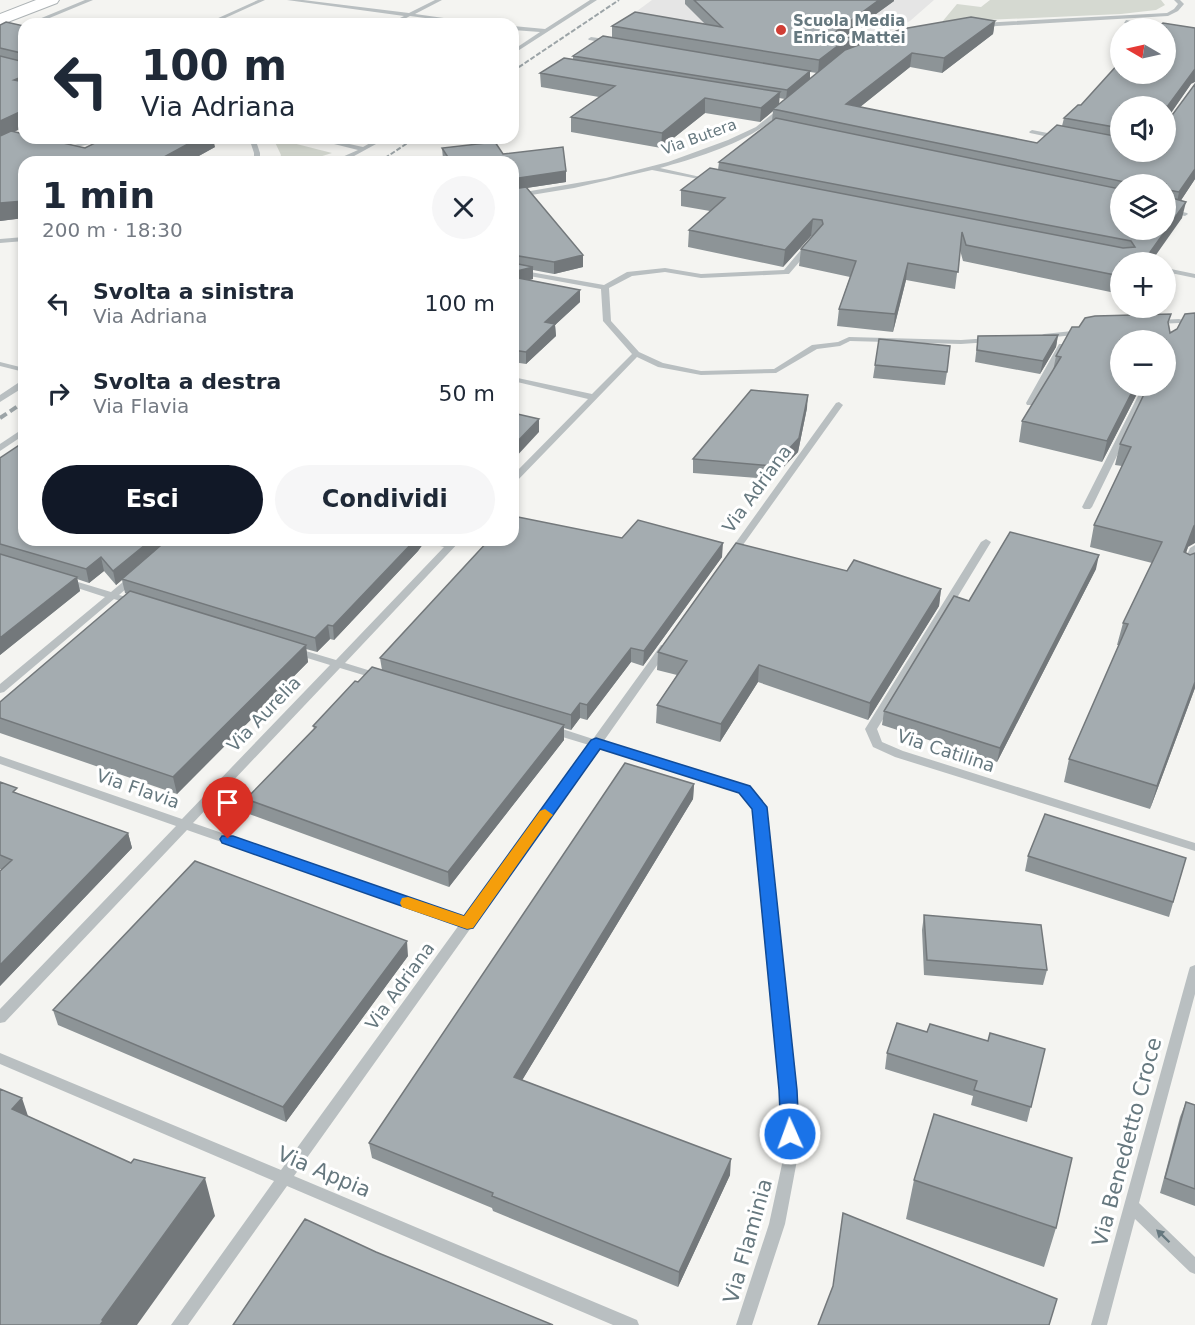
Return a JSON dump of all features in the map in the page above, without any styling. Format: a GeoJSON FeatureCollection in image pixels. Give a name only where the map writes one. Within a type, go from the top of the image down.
{"type":"FeatureCollection","features":[{"type":"Feature","properties":{"kind":"main road"},"geometry":{"type":"LineString","coordinates":[[0,20],[51,0]]}},
{"type":"Feature","properties":{"kind":"street"},"geometry":{"type":"LineString","coordinates":[[45,18],[90,0]]}},
{"type":"Feature","properties":{"kind":"street"},"geometry":{"type":"LineString","coordinates":[[222,18],[262,0]]}},
{"type":"Feature","properties":{"kind":"street"},"geometry":{"type":"LineString","coordinates":[[290,0],[434,18]]}},
{"type":"Feature","properties":{"kind":"street"},"geometry":{"type":"LineString","coordinates":[[403,18],[440,0]]}},
{"type":"Feature","properties":{"kind":"street"},"geometry":{"type":"LineString","coordinates":[[519,48],[594,0]]}},
{"type":"Feature","properties":{"kind":"street"},"geometry":{"type":"LineString","coordinates":[[1122,18],[1168,14],[1181,4],[1177,0]]}},
{"type":"Feature","properties":{"kind":"street"},"geometry":{"type":"LineString","coordinates":[[971,26],[1110,19]]}},
{"type":"Feature","properties":{"kind":"street"},"geometry":{"type":"LineString","coordinates":[[519,29],[545,32]]}},
{"type":"Feature","properties":{"kind":"street"},"geometry":{"type":"LineString","coordinates":[[591,39],[625,45]]}},
{"type":"Feature","properties":{"kind":"street","name":"Via Butera"},"geometry":{"type":"LineString","coordinates":[[519,195],[651,168],[715,148],[760,127],[787,104],[775,102]]}},
{"type":"Feature","properties":{"kind":"street"},"geometry":{"type":"LineString","coordinates":[[756,139],[760,127],[774,128]]}},
{"type":"Feature","properties":{"kind":"street"},"geometry":{"type":"LineString","coordinates":[[1032,132],[1065,138]]}},
{"type":"Feature","properties":{"kind":"street"},"geometry":{"type":"LineString","coordinates":[[59,148],[82,144]]}},
{"type":"Feature","properties":{"kind":"street"},"geometry":{"type":"LineString","coordinates":[[341,144],[364,149]]}},
{"type":"Feature","properties":{"kind":"street"},"geometry":{"type":"LineString","coordinates":[[351,156],[373,144]]}},
{"type":"Feature","properties":{"kind":"street"},"geometry":{"type":"LineString","coordinates":[[651,168],[720,182]]}},
{"type":"Feature","properties":{"kind":"street"},"geometry":{"type":"LineString","coordinates":[[708,180],[716,173]]}},
{"type":"Feature","properties":{"kind":"street"},"geometry":{"type":"LineString","coordinates":[[1176,212],[1185,214]]}},
{"type":"Feature","properties":{"kind":"street"},"geometry":{"type":"LineString","coordinates":[[519,272],[605,287],[630,274],[665,270],[701,276],[786,272],[816,239]]}},
{"type":"Feature","properties":{"kind":"street"},"geometry":{"type":"LineString","coordinates":[[0,241],[18,240]]}},
{"type":"Feature","properties":{"kind":"street"},"geometry":{"type":"LineString","coordinates":[[1176,272],[1195,276]]}},
{"type":"Feature","properties":{"kind":"street"},"geometry":{"type":"LineString","coordinates":[[605,287],[607,321],[636,354],[661,365],[701,373],[776,371],[815,347],[840,344],[849,339],[961,342],[997,339]]}},
{"type":"Feature","properties":{"kind":"street"},"geometry":{"type":"LineString","coordinates":[[1174,330],[1179,321]]}},
{"type":"Feature","properties":{"kind":"street"},"geometry":{"type":"LineString","coordinates":[[1148,323],[1179,321],[1195,326]]}},
{"type":"Feature","properties":{"kind":"street"},"geometry":{"type":"LineString","coordinates":[[1033,337],[1091,331]]}},
{"type":"Feature","properties":{"kind":"street"},"geometry":{"type":"LineString","coordinates":[[1030,403],[1069,334]]}},
{"type":"Feature","properties":{"kind":"street"},"geometry":{"type":"LineString","coordinates":[[519,474],[636,354]]}},
{"type":"Feature","properties":{"kind":"street"},"geometry":{"type":"LineString","coordinates":[[0,364],[18,368]]}},
{"type":"Feature","properties":{"kind":"street"},"geometry":{"type":"LineString","coordinates":[[519,380],[592,397]]}},
{"type":"Feature","properties":{"kind":"street"},"geometry":{"type":"LineString","coordinates":[[0,399],[18,387]]}},
{"type":"Feature","properties":{"kind":"street"},"geometry":{"type":"LineString","coordinates":[[1087,507],[1142,396]]}},
{"type":"Feature","properties":{"kind":"street","name":"Via Adriana"},"geometry":{"type":"LineString","coordinates":[[721,569],[839,405]]}},
{"type":"Feature","properties":{"kind":"street"},"geometry":{"type":"LineString","coordinates":[[0,448],[18,435]]}},
{"type":"Feature","properties":{"kind":"street"},"geometry":{"type":"LineString","coordinates":[[519,469],[523,470]]}},
{"type":"Feature","properties":{"kind":"street","name":"Via Catilina"},"geometry":{"type":"LineString","coordinates":[[986,542],[871,729],[877,744],[899,754],[1195,847]]}},
{"type":"Feature","properties":{"kind":"street","name":"Via Aurelia"},"geometry":{"type":"LineString","coordinates":[[0,1018],[450,546]]}},
{"type":"Feature","properties":{"kind":"street"},"geometry":{"type":"LineString","coordinates":[[1185,572],[1195,548]]}},
{"type":"Feature","properties":{"kind":"street"},"geometry":{"type":"LineString","coordinates":[[0,690],[145,568]]}},
{"type":"Feature","properties":{"kind":"street"},"geometry":{"type":"LineString","coordinates":[[56,578],[146,606]]}},
{"type":"Feature","properties":{"kind":"street","name":"Via Adriana"},"geometry":{"type":"LineString","coordinates":[[179,1325],[673,637]]}},
{"type":"Feature","properties":{"kind":"street"},"geometry":{"type":"LineString","coordinates":[[281,647],[394,681]]}},
{"type":"Feature","properties":{"kind":"street","name":"Via Flaminia"},"geometry":{"type":"LineString","coordinates":[[540,726],[744,789],[759,807],[788,1090],[791,1155],[777,1224],[744,1325]]}},
{"type":"Feature","properties":{"kind":"street","name":"Via Flavia"},"geometry":{"type":"LineString","coordinates":[[0,760],[467,923]]}},
{"type":"Feature","properties":{"kind":"street","name":"Via Benedetto Croce"},"geometry":{"type":"LineString","coordinates":[[1099,1325],[1195,970]]}},
{"type":"Feature","properties":{"kind":"street","name":"Via Appia"},"geometry":{"type":"LineString","coordinates":[[0,1058],[631,1325]]}},
{"type":"Feature","properties":{"kind":"street"},"geometry":{"type":"LineString","coordinates":[[1132,1206],[1195,1267]]}},
{"type":"Feature","properties":{"kind":"shaded area","name":"Scuola Media Enrico Mattei"},"geometry":{"type":"Polygon","coordinates":[[[652,0],[934,0],[910,21],[873,40],[864,38],[821,57],[622,22],[652,0]]]}},
{"type":"Feature","properties":{"kind":"shaded area"},"geometry":{"type":"Polygon","coordinates":[[[990,0],[1161,0],[1165,5],[1156,10],[1121,14],[942,22],[957,4],[981,7],[990,0]]]}},
{"type":"Feature","properties":{"kind":"shaded area"},"geometry":{"type":"Polygon","coordinates":[[[276,144],[297,144],[332,153],[322,156],[281,155],[276,144]]]}},
{"type":"Feature","properties":{"kind":"building","name":"Scuola Media Enrico Mattei"},"geometry":{"type":"Polygon","coordinates":[[[694,0],[879,0],[820,43],[872,33],[839,45],[819,60],[612,26],[635,12],[722,27],[694,0]]]}},
{"type":"Feature","properties":{"kind":"building"},"geometry":{"type":"Polygon","coordinates":[[[971,17],[995,21],[944,58],[912,53],[846,104],[1037,143],[1057,125],[1110,135],[1110,162],[1176,162],[1176,110],[1195,84],[1195,169],[1179,192],[1176,191],[1176,174],[1110,174],[1110,179],[773,109],[845,50],[902,29],[971,17]]]}},
{"type":"Feature","properties":{"kind":"building"},"geometry":{"type":"Polygon","coordinates":[[[6,22],[18,25],[18,52],[0,48],[0,25],[6,22]]]}},
{"type":"Feature","properties":{"kind":"building"},"geometry":{"type":"Polygon","coordinates":[[[1176,25],[1195,28],[1195,69],[1175,96],[1110,96],[1110,126],[1064,118],[1078,105],[1081,105],[1110,73],[1110,84],[1176,84],[1176,25]]]}},
{"type":"Feature","properties":{"kind":"building"},"geometry":{"type":"Polygon","coordinates":[[[603,36],[810,71],[787,90],[573,56],[603,36]]]}},
{"type":"Feature","properties":{"kind":"building"},"geometry":{"type":"Polygon","coordinates":[[[0,56],[18,60],[18,78],[14,80],[18,81],[18,113],[0,121],[0,56]]]}},
{"type":"Feature","properties":{"kind":"building"},"geometry":{"type":"Polygon","coordinates":[[[564,58],[780,92],[761,108],[705,98],[662,133],[571,117],[615,86],[540,73],[564,58]]]}},
{"type":"Feature","properties":{"kind":"building"},"geometry":{"type":"Polygon","coordinates":[[[776,118],[1110,187],[1110,237],[719,162],[776,118]]]}},
{"type":"Feature","properties":{"kind":"building"},"geometry":{"type":"Polygon","coordinates":[[[11,131],[18,133],[18,144],[67,144],[85,148],[93,144],[188,144],[166,156],[18,156],[18,202],[0,203],[0,136],[11,131]]]}},
{"type":"Feature","properties":{"kind":"building"},"geometry":{"type":"Polygon","coordinates":[[[496,144],[503,154],[563,147],[566,171],[519,178],[519,156],[447,156],[442,148],[496,144]]]}},
{"type":"Feature","properties":{"kind":"building"},"geometry":{"type":"Polygon","coordinates":[[[710,168],[1123,248],[1135,247],[1131,241],[1126,240],[1159,240],[1150,252],[1110,252],[1110,274],[966,245],[962,232],[958,272],[908,263],[895,314],[839,309],[856,261],[801,249],[823,224],[822,220],[813,219],[785,250],[689,230],[725,198],[681,190],[710,168]]]}},
{"type":"Feature","properties":{"kind":"building"},"geometry":{"type":"Polygon","coordinates":[[[526,187],[583,255],[554,262],[519,256],[519,188],[526,187]]]}},
{"type":"Feature","properties":{"kind":"building"},"geometry":{"type":"Polygon","coordinates":[[[1176,199],[1186,202],[1176,216],[1176,199]]]}},
{"type":"Feature","properties":{"kind":"building"},"geometry":{"type":"Polygon","coordinates":[[[519,264],[533,267],[519,270],[519,264]]]}},
{"type":"Feature","properties":{"kind":"building"},"geometry":{"type":"Polygon","coordinates":[[[519,278],[580,290],[545,322],[555,324],[526,352],[519,351],[519,278]]]}},
{"type":"Feature","properties":{"kind":"building"},"geometry":{"type":"Polygon","coordinates":[[[1195,313],[1195,525],[1184,552],[1190,555],[1195,553],[1195,682],[1157,786],[1069,759],[1128,624],[1123,623],[1162,542],[1094,525],[1131,447],[1120,444],[1143,396],[1176,396],[1175,330],[1185,314],[1195,313]]]}},
{"type":"Feature","properties":{"kind":"building"},"geometry":{"type":"Polygon","coordinates":[[[1110,316],[1110,318],[1170,318],[1169,330],[1110,330],[1110,396],[1130,396],[1107,441],[1022,421],[1061,357],[1056,356],[1072,327],[1079,327],[1085,318],[1110,316]]]}},
{"type":"Feature","properties":{"kind":"building"},"geometry":{"type":"Polygon","coordinates":[[[1058,335],[1043,361],[977,350],[978,336],[1058,335]]]}},
{"type":"Feature","properties":{"kind":"building"},"geometry":{"type":"Polygon","coordinates":[[[879,339],[950,346],[947,372],[875,365],[879,339]]]}},
{"type":"Feature","properties":{"kind":"building"},"geometry":{"type":"Polygon","coordinates":[[[751,390],[808,395],[799,438],[773,466],[693,459],[751,390]]]}},
{"type":"Feature","properties":{"kind":"building"},"geometry":{"type":"Polygon","coordinates":[[[519,414],[539,419],[519,440],[519,414]]]}},
{"type":"Feature","properties":{"kind":"building"},"geometry":{"type":"Polygon","coordinates":[[[18,446],[18,546],[144,546],[113,571],[101,557],[86,569],[0,544],[0,458],[18,446]]]}},
{"type":"Feature","properties":{"kind":"building"},"geometry":{"type":"Polygon","coordinates":[[[519,517],[622,538],[638,520],[723,543],[644,651],[631,648],[587,705],[580,703],[571,715],[380,658],[483,546],[519,546],[519,517]]]}},
{"type":"Feature","properties":{"kind":"building"},"geometry":{"type":"Polygon","coordinates":[[[1010,532],[1099,555],[1000,748],[884,711],[954,596],[969,601],[1010,532]]]}},
{"type":"Feature","properties":{"kind":"building"},"geometry":{"type":"Polygon","coordinates":[[[736,543],[847,571],[854,560],[941,589],[870,703],[759,665],[721,724],[657,705],[687,661],[658,652],[736,543]]]}},
{"type":"Feature","properties":{"kind":"building"},"geometry":{"type":"Polygon","coordinates":[[[160,546],[409,546],[333,626],[328,625],[315,638],[122,579],[160,546]]]}},
{"type":"Feature","properties":{"kind":"building"},"geometry":{"type":"Polygon","coordinates":[[[0,554],[77,577],[0,638],[0,554]]]}},
{"type":"Feature","properties":{"kind":"building"},"geometry":{"type":"Polygon","coordinates":[[[130,591],[306,645],[173,777],[0,718],[0,702],[130,591]]]}},
{"type":"Feature","properties":{"kind":"building"},"geometry":{"type":"Polygon","coordinates":[[[372,667],[564,725],[448,872],[246,799],[316,727],[313,726],[355,681],[358,682],[372,667]]]}},
{"type":"Feature","properties":{"kind":"building"},"geometry":{"type":"Polygon","coordinates":[[[625,763],[694,784],[514,1077],[731,1159],[679,1272],[369,1143],[625,763]]]}},
{"type":"Feature","properties":{"kind":"building"},"geometry":{"type":"Polygon","coordinates":[[[0,782],[17,788],[13,792],[128,833],[0,965],[0,871],[12,860],[0,855],[0,782]]]}},
{"type":"Feature","properties":{"kind":"building"},"geometry":{"type":"Polygon","coordinates":[[[1045,814],[1186,858],[1173,902],[1028,856],[1045,814]]]}},
{"type":"Feature","properties":{"kind":"building"},"geometry":{"type":"Polygon","coordinates":[[[195,861],[407,941],[283,1107],[53,1010],[195,861]]]}},
{"type":"Feature","properties":{"kind":"building"},"geometry":{"type":"Polygon","coordinates":[[[924,915],[1041,925],[1047,970],[927,960],[924,915]]]}},
{"type":"Feature","properties":{"kind":"building"},"geometry":{"type":"Polygon","coordinates":[[[897,1023],[927,1032],[930,1024],[988,1041],[990,1033],[1045,1049],[1031,1107],[974,1090],[977,1081],[887,1053],[897,1023]]]}},
{"type":"Feature","properties":{"kind":"building"},"geometry":{"type":"Polygon","coordinates":[[[0,1089],[22,1098],[12,1109],[131,1163],[134,1159],[205,1178],[100,1325],[0,1325],[0,1089]]]}},
{"type":"Feature","properties":{"kind":"building"},"geometry":{"type":"Polygon","coordinates":[[[1186,1102],[1195,1105],[1195,1189],[1165,1178],[1186,1102]]]}},
{"type":"Feature","properties":{"kind":"building"},"geometry":{"type":"Polygon","coordinates":[[[934,1114],[1072,1158],[1056,1228],[914,1180],[934,1114]]]}},
{"type":"Feature","properties":{"kind":"building"},"geometry":{"type":"Polygon","coordinates":[[[843,1213],[1057,1299],[1049,1325],[818,1325],[833,1286],[843,1213]]]}},
{"type":"Feature","properties":{"kind":"building"},"geometry":{"type":"Polygon","coordinates":[[[305,1219],[376,1252],[553,1325],[233,1325],[305,1219]]]}},
{"type":"Feature","properties":{"kind":"railway"},"geometry":{"type":"LineString","coordinates":[[519,67],[619,0]]}},
{"type":"Feature","properties":{"kind":"railway"},"geometry":{"type":"LineString","coordinates":[[388,156],[406,144]]}},
{"type":"Feature","properties":{"kind":"railway"},"geometry":{"type":"LineString","coordinates":[[0,418],[18,406]]}},
{"type":"Feature","properties":{"kind":"slow traffic"},"geometry":{"type":"LineString","coordinates":[[408,903],[467,923],[545,815]]}},
{"type":"Feature","properties":{"kind":"place","name":"Scuola Media Enrico Mattei"},"geometry":{"type":"Point","coordinates":[781,30]}},
{"type":"Feature","properties":{"kind":"route"},"geometry":{"type":"LineString","coordinates":[[228,839],[467,923],[596,743],[744,789],[759,807],[788,1090],[790,1134]]}}]}
